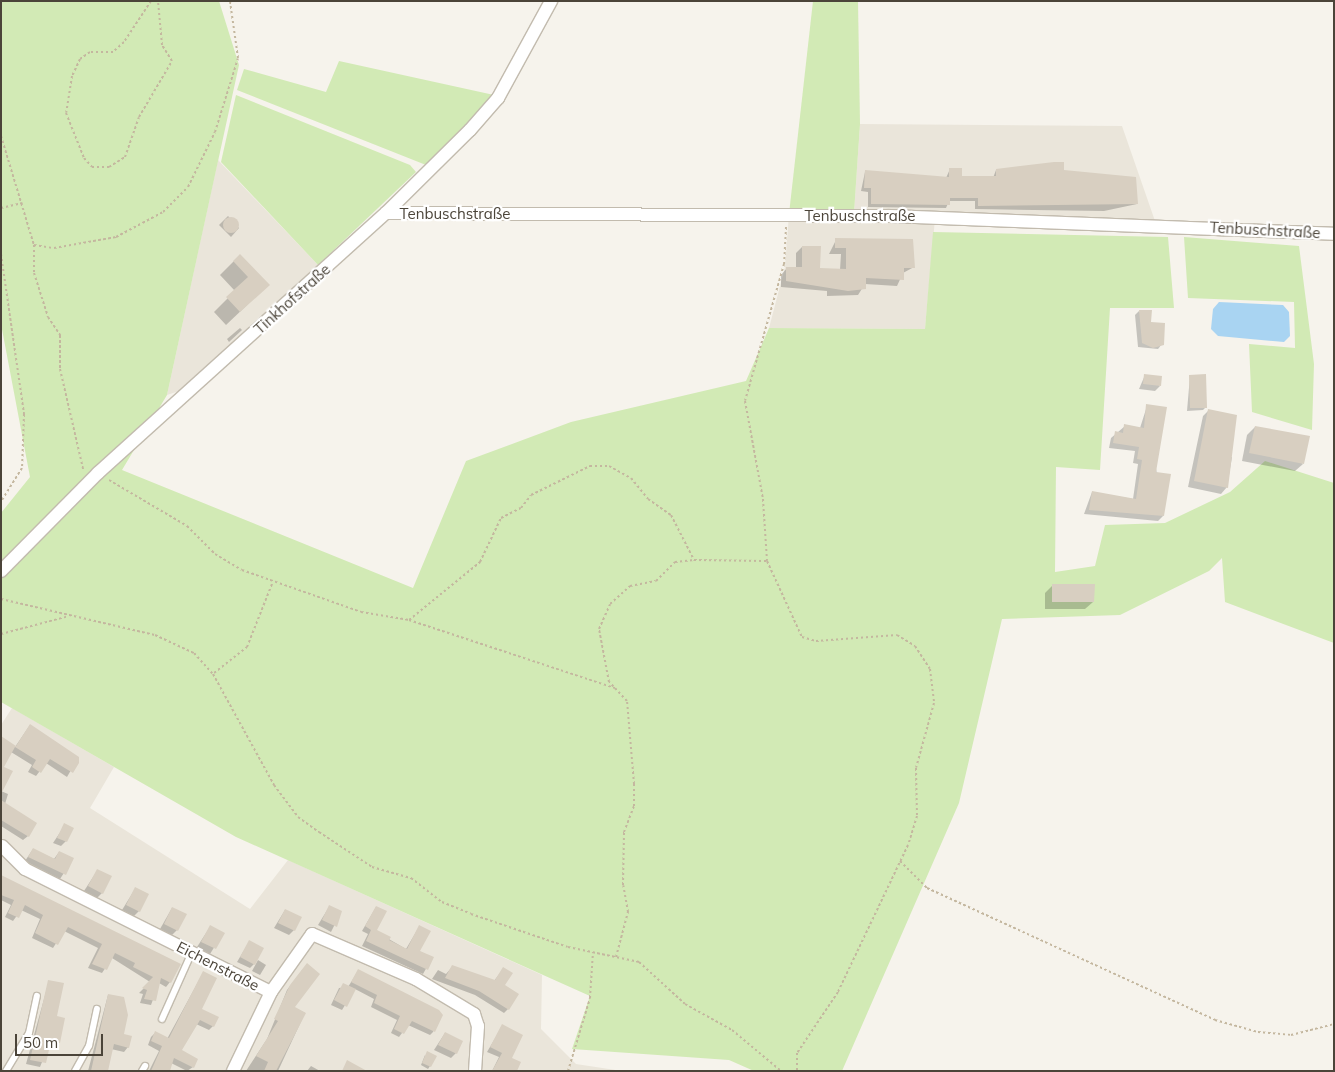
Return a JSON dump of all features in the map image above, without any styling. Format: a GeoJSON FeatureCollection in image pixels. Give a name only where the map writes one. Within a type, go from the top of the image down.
{"type":"FeatureCollection","features":[{"type":"Feature","properties":{"kind":"street","name":"Tinkhofstraße"},"geometry":{"type":"LineString","coordinates":[[1,571],[98,473],[386,213],[498,98],[550,1]]}},
{"type":"Feature","properties":{"kind":"street","name":"Tenbuschstraße"},"geometry":{"type":"LineString","coordinates":[[386,213],[890,216],[1334,234]]}},
{"type":"Feature","properties":{"kind":"street","name":"Eichenstraße"},"geometry":{"type":"LineString","coordinates":[[2,846],[25,869],[271,992],[312,934],[416,979],[474,1014],[478,1026],[475,1071]]}},
{"type":"Feature","properties":{"kind":"street"},"geometry":{"type":"LineString","coordinates":[[233,1071],[271,992]]}},
{"type":"Feature","properties":{"kind":"lane"},"geometry":{"type":"LineString","coordinates":[[162,1019],[192,952]]}},
{"type":"Feature","properties":{"kind":"lane"},"geometry":{"type":"LineString","coordinates":[[6,1071],[29,1033],[37,996]]}},
{"type":"Feature","properties":{"kind":"lane"},"geometry":{"type":"LineString","coordinates":[[75,1071],[89,1046],[96,1010]]}},
{"type":"Feature","properties":{"kind":"path"},"geometry":{"type":"LineString","coordinates":[[151,1],[124,42],[113,52],[90,52],[80,59],[72,76],[66,113],[84,158],[92,167],[109,167],[125,157],[139,118],[172,61],[162,45],[158,1]]}},
{"type":"Feature","properties":{"kind":"path"},"geometry":{"type":"LineString","coordinates":[[34,246],[54,248],[116,237],[163,212],[188,187],[215,132],[238,58],[230,1]]}},
{"type":"Feature","properties":{"kind":"path"},"geometry":{"type":"LineString","coordinates":[[1,136],[34,246],[34,273],[48,317],[60,335],[60,369],[87,484]]}},
{"type":"Feature","properties":{"kind":"path"},"geometry":{"type":"LineString","coordinates":[[1,208],[22,203]]}},
{"type":"Feature","properties":{"kind":"path"},"geometry":{"type":"LineString","coordinates":[[787,217],[784,264],[745,401],[763,499],[767,562],[802,636],[816,641],[897,634],[916,646],[930,669],[934,703],[916,768],[917,816],[900,861],[838,992],[797,1053],[797,1071]]}},
{"type":"Feature","properties":{"kind":"path"},"geometry":{"type":"LineString","coordinates":[[1,254],[24,414],[22,468],[1,501]]}},
{"type":"Feature","properties":{"kind":"path"},"geometry":{"type":"LineString","coordinates":[[408,620],[480,562],[501,518],[521,508],[530,495],[590,466],[609,466],[631,478],[648,499],[671,515],[694,560]]}},
{"type":"Feature","properties":{"kind":"path"},"geometry":{"type":"LineString","coordinates":[[98,473],[187,526],[215,554],[272,584],[361,612],[408,620],[615,688]]}},
{"type":"Feature","properties":{"kind":"path"},"geometry":{"type":"LineString","coordinates":[[616,957],[628,912],[623,885],[624,832],[634,806],[634,784],[627,701],[615,688],[602,658],[600,629],[610,604],[630,586],[656,581],[675,562],[694,560],[767,562]]}},
{"type":"Feature","properties":{"kind":"path"},"geometry":{"type":"LineString","coordinates":[[213,674],[247,647],[272,584]]}},
{"type":"Feature","properties":{"kind":"path"},"geometry":{"type":"LineString","coordinates":[[1,599],[155,635],[194,652],[213,674],[274,785],[298,817],[372,868],[411,878],[442,902],[592,952],[639,962],[685,1004],[732,1030],[781,1071]]}},
{"type":"Feature","properties":{"kind":"path"},"geometry":{"type":"LineString","coordinates":[[1,634],[70,615]]}},
{"type":"Feature","properties":{"kind":"path"},"geometry":{"type":"LineString","coordinates":[[900,861],[927,888],[1215,1020],[1258,1032],[1291,1035],[1334,1024]]}},
{"type":"Feature","properties":{"kind":"path"},"geometry":{"type":"LineString","coordinates":[[568,1071],[590,998],[592,952]]}},
{"type":"Feature","properties":{"kind":"shaded area"},"geometry":{"type":"Polygon","coordinates":[[[860,124],[1122,126],[1155,221],[935,219],[925,329],[769,328],[785,267],[789,214],[854,213],[860,124]]]}},
{"type":"Feature","properties":{"kind":"shaded area"},"geometry":{"type":"Polygon","coordinates":[[[218,160],[318,265],[185,389],[167,395],[218,160]]]}},
{"type":"Feature","properties":{"kind":"shaded area"},"geometry":{"type":"Polygon","coordinates":[[[12,708],[114,767],[90,808],[250,909],[288,860],[542,975],[541,1029],[576,1064],[622,1071],[1,1071],[1,725],[12,708]]]}},
{"type":"Feature","properties":{"kind":"green space"},"geometry":{"type":"Polygon","coordinates":[[[1,1],[219,1],[239,65],[167,395],[122,470],[413,588],[466,461],[571,422],[746,381],[769,328],[925,329],[933,232],[1168,237],[1174,308],[1110,308],[1100,470],[1056,467],[1055,572],[1095,566],[1105,525],[1165,523],[1230,492],[1265,461],[1334,483],[1334,643],[1225,602],[1222,558],[1209,571],[1120,615],[1002,619],[959,803],[842,1071],[754,1071],[729,1060],[572,1049],[590,996],[236,837],[1,702],[1,513],[30,477],[1,324],[1,1]]]}},
{"type":"Feature","properties":{"kind":"green space"},"geometry":{"type":"Polygon","coordinates":[[[813,1],[858,1],[860,124],[854,213],[789,214],[813,1]]]}},
{"type":"Feature","properties":{"kind":"green space"},"geometry":{"type":"Polygon","coordinates":[[[339,61],[494,95],[426,165],[237,90],[244,69],[326,92],[339,61]]]}},
{"type":"Feature","properties":{"kind":"green space"},"geometry":{"type":"Polygon","coordinates":[[[236,95],[410,165],[416,172],[318,265],[221,162],[236,95]]]}},
{"type":"Feature","properties":{"kind":"green space"},"geometry":{"type":"Polygon","coordinates":[[[1184,237],[1299,246],[1314,364],[1312,430],[1252,412],[1249,344],[1295,348],[1294,302],[1188,298],[1184,237]]]}},
{"type":"Feature","properties":{"kind":"water"},"geometry":{"type":"Polygon","coordinates":[[[1219,302],[1283,305],[1289,312],[1290,336],[1284,342],[1218,336],[1211,329],[1213,309],[1219,302]]]}},
{"type":"Feature","properties":{"kind":"building"},"geometry":{"type":"Polygon","coordinates":[[[1064,162],[1064,170],[1136,177],[1138,204],[978,206],[978,198],[950,198],[950,205],[871,204],[871,188],[864,188],[865,170],[949,177],[949,168],[962,168],[962,176],[996,176],[996,169],[1064,162]]]}},
{"type":"Feature","properties":{"kind":"building"},"geometry":{"type":"Polygon","coordinates":[[[231,217],[237,219],[239,225],[237,231],[231,233],[225,231],[223,225],[225,219],[231,217]]]}},
{"type":"Feature","properties":{"kind":"building"},"geometry":{"type":"Polygon","coordinates":[[[835,238],[913,239],[915,268],[904,268],[904,280],[866,278],[866,289],[848,291],[786,281],[786,267],[802,267],[802,246],[821,246],[820,268],[846,269],[846,248],[835,248],[835,238]]]}},
{"type":"Feature","properties":{"kind":"building"},"geometry":{"type":"Polygon","coordinates":[[[240,254],[270,285],[240,312],[226,297],[248,277],[233,261],[240,254]]]}},
{"type":"Feature","properties":{"kind":"building"},"geometry":{"type":"Polygon","coordinates":[[[1139,310],[1152,310],[1151,322],[1165,323],[1164,345],[1153,348],[1142,343],[1139,310]]]}},
{"type":"Feature","properties":{"kind":"building"},"geometry":{"type":"Polygon","coordinates":[[[1144,374],[1162,376],[1161,386],[1143,384],[1144,374]]]}},
{"type":"Feature","properties":{"kind":"building"},"geometry":{"type":"Polygon","coordinates":[[[1206,374],[1207,408],[1190,408],[1189,375],[1206,374]]]}},
{"type":"Feature","properties":{"kind":"building"},"geometry":{"type":"Polygon","coordinates":[[[1146,404],[1167,407],[1156,472],[1171,474],[1164,516],[1089,510],[1092,491],[1136,499],[1142,460],[1137,459],[1139,447],[1113,443],[1115,431],[1123,433],[1124,424],[1144,428],[1146,404]]]}},
{"type":"Feature","properties":{"kind":"building"},"geometry":{"type":"Polygon","coordinates":[[[1208,409],[1237,415],[1228,488],[1194,481],[1208,409]]]}},
{"type":"Feature","properties":{"kind":"building"},"geometry":{"type":"Polygon","coordinates":[[[1255,426],[1310,436],[1304,464],[1249,453],[1255,426]]]}},
{"type":"Feature","properties":{"kind":"building"},"geometry":{"type":"Polygon","coordinates":[[[1052,584],[1095,584],[1094,602],[1052,602],[1052,584]]]}},
{"type":"Feature","properties":{"kind":"building"},"geometry":{"type":"Polygon","coordinates":[[[30,724],[79,757],[79,763],[73,773],[50,759],[41,773],[32,767],[36,760],[15,747],[4,767],[13,771],[1,794],[1,736],[16,746],[30,724]]]}},
{"type":"Feature","properties":{"kind":"building"},"geometry":{"type":"Polygon","coordinates":[[[1,800],[37,823],[29,837],[1,820],[1,800]]]}},
{"type":"Feature","properties":{"kind":"building"},"geometry":{"type":"Polygon","coordinates":[[[64,823],[74,828],[67,842],[57,838],[64,823]]]}},
{"type":"Feature","properties":{"kind":"building"},"geometry":{"type":"Polygon","coordinates":[[[33,848],[55,859],[59,851],[74,858],[66,875],[28,857],[33,848]]]}},
{"type":"Feature","properties":{"kind":"building"},"geometry":{"type":"Polygon","coordinates":[[[97,869],[112,876],[103,894],[88,886],[97,869]]]}},
{"type":"Feature","properties":{"kind":"building"},"geometry":{"type":"Polygon","coordinates":[[[1,875],[181,964],[171,983],[161,978],[156,1001],[144,999],[147,990],[142,988],[153,977],[133,967],[135,963],[115,953],[107,970],[92,964],[102,944],[68,927],[58,945],[35,933],[43,915],[25,905],[19,918],[8,913],[14,900],[1,895],[1,875]]]}},
{"type":"Feature","properties":{"kind":"building"},"geometry":{"type":"Polygon","coordinates":[[[135,887],[149,894],[140,912],[126,905],[135,887]]]}},
{"type":"Feature","properties":{"kind":"building"},"geometry":{"type":"Polygon","coordinates":[[[329,905],[342,911],[337,927],[322,920],[329,905]]]}},
{"type":"Feature","properties":{"kind":"building"},"geometry":{"type":"Polygon","coordinates":[[[376,906],[387,911],[377,930],[391,937],[389,940],[407,949],[419,925],[431,931],[420,951],[434,957],[428,970],[366,941],[371,930],[365,926],[376,906]]]}},
{"type":"Feature","properties":{"kind":"building"},"geometry":{"type":"Polygon","coordinates":[[[172,907],[187,914],[178,931],[164,924],[172,907]]]}},
{"type":"Feature","properties":{"kind":"building"},"geometry":{"type":"Polygon","coordinates":[[[285,909],[302,917],[295,931],[278,923],[285,909]]]}},
{"type":"Feature","properties":{"kind":"building"},"geometry":{"type":"Polygon","coordinates":[[[210,925],[225,933],[216,949],[201,942],[210,925]]]}},
{"type":"Feature","properties":{"kind":"building"},"geometry":{"type":"Polygon","coordinates":[[[249,940],[264,948],[255,965],[240,957],[249,940]]]}},
{"type":"Feature","properties":{"kind":"building"},"geometry":{"type":"Polygon","coordinates":[[[307,963],[320,974],[295,1007],[306,1013],[276,1071],[264,1071],[268,1062],[256,1056],[278,1021],[274,1019],[290,985],[307,963]]]}},
{"type":"Feature","properties":{"kind":"building"},"geometry":{"type":"Polygon","coordinates":[[[452,965],[495,980],[503,967],[513,973],[505,985],[519,994],[509,1010],[479,991],[445,978],[452,965]]]}},
{"type":"Feature","properties":{"kind":"building"},"geometry":{"type":"Polygon","coordinates":[[[358,969],[439,1010],[443,1015],[435,1032],[412,1021],[404,1034],[394,1029],[400,1016],[374,1003],[377,995],[351,982],[358,969]]]}},
{"type":"Feature","properties":{"kind":"building"},"geometry":{"type":"Polygon","coordinates":[[[203,971],[217,978],[202,1009],[219,1017],[214,1027],[200,1020],[182,1050],[198,1059],[194,1068],[174,1058],[170,1071],[151,1071],[162,1046],[151,1041],[155,1031],[169,1038],[203,971]]]}},
{"type":"Feature","properties":{"kind":"building"},"geometry":{"type":"Polygon","coordinates":[[[48,980],[64,983],[57,1016],[65,1018],[60,1043],[51,1041],[46,1063],[30,1060],[48,980]]]}},
{"type":"Feature","properties":{"kind":"building"},"geometry":{"type":"Polygon","coordinates":[[[343,983],[356,989],[347,1007],[334,1000],[343,983]]]}},
{"type":"Feature","properties":{"kind":"building"},"geometry":{"type":"Polygon","coordinates":[[[108,994],[124,997],[128,1015],[124,1034],[132,1036],[129,1048],[114,1044],[108,1071],[91,1071],[108,994]]]}},
{"type":"Feature","properties":{"kind":"building"},"geometry":{"type":"Polygon","coordinates":[[[502,1024],[523,1035],[512,1058],[521,1062],[517,1071],[492,1071],[502,1053],[490,1047],[502,1024]]]}},
{"type":"Feature","properties":{"kind":"building"},"geometry":{"type":"Polygon","coordinates":[[[445,1032],[463,1041],[457,1054],[438,1045],[445,1032]]]}},
{"type":"Feature","properties":{"kind":"building"},"geometry":{"type":"Polygon","coordinates":[[[427,1051],[437,1056],[431,1067],[422,1063],[427,1051]]]}},
{"type":"Feature","properties":{"kind":"building"},"geometry":{"type":"Polygon","coordinates":[[[347,1060],[367,1071],[342,1071],[347,1060]]]}}]}
